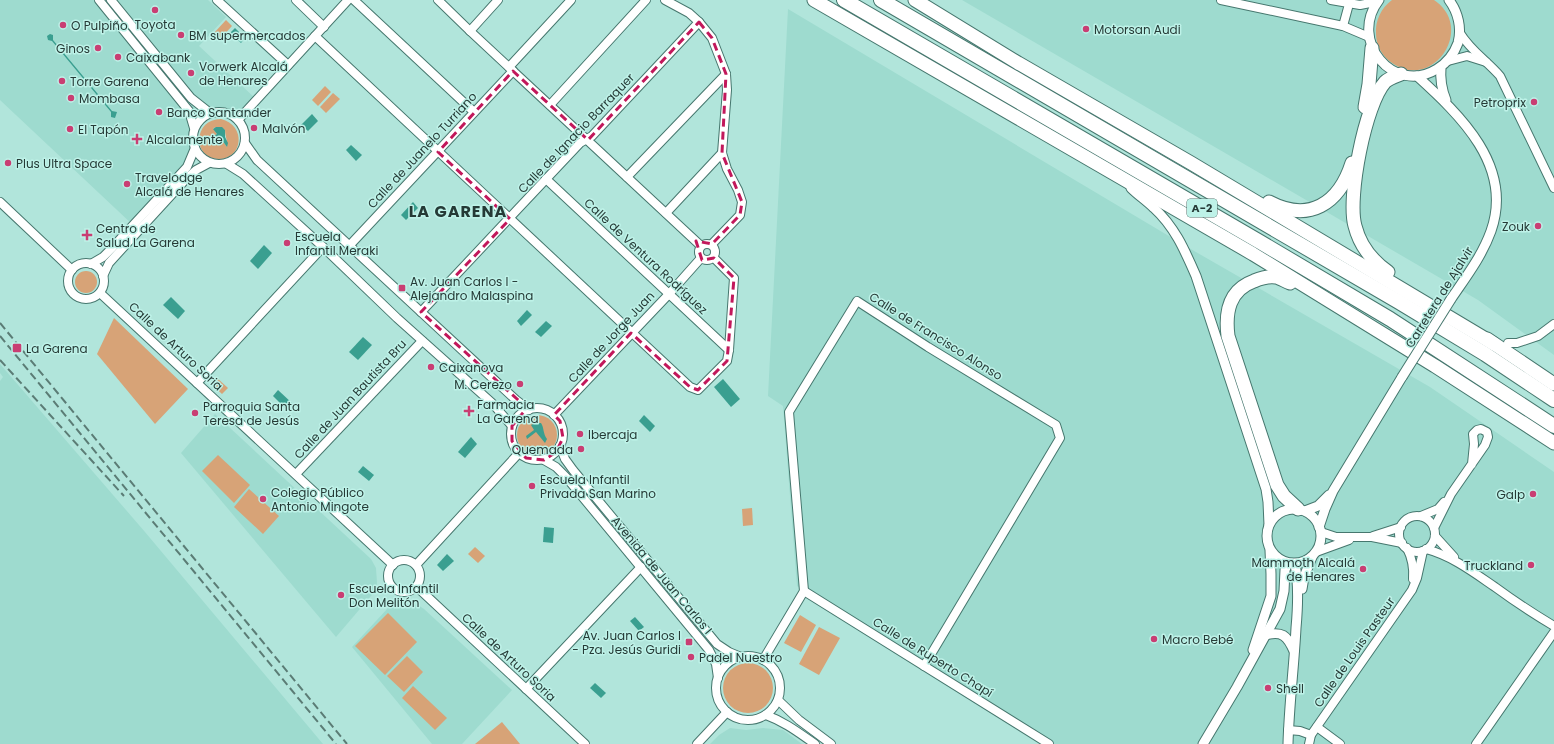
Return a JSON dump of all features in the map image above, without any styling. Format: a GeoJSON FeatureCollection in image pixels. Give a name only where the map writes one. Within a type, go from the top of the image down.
{"type":"FeatureCollection","features":[{"type":"Feature","properties":{"kind":"highway"},"geometry":{"type":"LineString","coordinates":[[814,0],[1253,254],[1435,366],[1554,443]]}},
{"type":"Feature","properties":{"kind":"highway","name":"A-2"},"geometry":{"type":"LineString","coordinates":[[844,0],[1260,242],[1363,304],[1554,426]]}},
{"type":"Feature","properties":{"kind":"highway","name":"A-2"},"geometry":{"type":"LineString","coordinates":[[881,0],[1399,302],[1485,354],[1554,400]]}},
{"type":"Feature","properties":{"kind":"highway"},"geometry":{"type":"LineString","coordinates":[[915,0],[1018,63],[1191,163],[1494,344]]}},
{"type":"Feature","properties":{"kind":"highway"},"geometry":{"type":"LineString","coordinates":[[1191,163],[1280,207],[1300,211],[1312,209],[1326,203],[1335,196],[1342,187],[1348,176],[1355,154],[1369,84],[1370,42]]}},
{"type":"Feature","properties":{"kind":"highway"},"geometry":{"type":"LineString","coordinates":[[1401,74],[1386,81],[1375,96],[1359,154],[1354,187],[1354,224],[1359,238],[1366,251],[1375,262],[1408,286],[1554,384]]}},
{"type":"Feature","properties":{"kind":"highway"},"geometry":{"type":"LineString","coordinates":[[1301,510],[1284,496],[1277,485],[1228,336],[1226,321],[1228,307],[1236,293],[1249,282],[1262,278],[1275,277],[1329,300]]}},
{"type":"Feature","properties":{"kind":"street"},"geometry":{"type":"LineString","coordinates":[[99,0],[189,111],[194,128],[193,136],[195,148],[201,157],[209,163],[218,165],[227,164],[240,154],[245,143],[245,132],[238,120],[225,112],[210,113],[204,116],[194,128]]}},
{"type":"Feature","properties":{"kind":"street"},"geometry":{"type":"LineString","coordinates":[[112,0],[191,98],[210,113]]}},
{"type":"Feature","properties":{"kind":"street"},"geometry":{"type":"LineString","coordinates":[[217,0],[288,66]]}},
{"type":"Feature","properties":{"kind":"street"},"geometry":{"type":"LineString","coordinates":[[296,0],[324,27]]}},
{"type":"Feature","properties":{"kind":"street"},"geometry":{"type":"LineString","coordinates":[[238,120],[348,0]]}},
{"type":"Feature","properties":{"kind":"street"},"geometry":{"type":"LineString","coordinates":[[354,0],[474,112]]}},
{"type":"Feature","properties":{"kind":"street"},"geometry":{"type":"LineString","coordinates":[[438,0],[701,246]]}},
{"type":"Feature","properties":{"kind":"street"},"geometry":{"type":"LineString","coordinates":[[470,31],[498,0]]}},
{"type":"Feature","properties":{"kind":"street","name":"Calle de Juanelo Turriano"},"geometry":{"type":"LineString","coordinates":[[348,246],[438,152],[571,0]]}},
{"type":"Feature","properties":{"kind":"street"},"geometry":{"type":"LineString","coordinates":[[550,105],[646,0]]}},
{"type":"Feature","properties":{"kind":"street"},"geometry":{"type":"LineString","coordinates":[[665,0],[689,13],[699,22],[712,38],[726,74],[727,90],[722,153],[727,169],[738,190],[742,202],[740,215],[712,244]]}},
{"type":"Feature","properties":{"kind":"street"},"geometry":{"type":"LineString","coordinates":[[1221,0],[1254,3],[1343,26],[1370,42],[1384,64],[1401,74],[1417,76],[1430,73],[1445,64],[1467,56],[1490,64]]}},
{"type":"Feature","properties":{"kind":"street"},"geometry":{"type":"LineString","coordinates":[[1331,0],[1360,6],[1372,2],[1369,20],[1370,42]]}},
{"type":"Feature","properties":{"kind":"street"},"geometry":{"type":"LineString","coordinates":[[1448,0],[1456,11],[1460,33],[1464,41],[1490,64],[1500,76],[1554,188]]}},
{"type":"Feature","properties":{"kind":"street"},"geometry":{"type":"LineString","coordinates":[[1343,26],[1348,4]]}},
{"type":"Feature","properties":{"kind":"street","name":"Calle de Ignacio Barraquer"},"geometry":{"type":"LineString","coordinates":[[421,312],[580,143],[592,136],[699,22]]}},
{"type":"Feature","properties":{"kind":"street"},"geometry":{"type":"LineString","coordinates":[[1445,64],[1455,51],[1460,33]]}},
{"type":"Feature","properties":{"kind":"street"},"geometry":{"type":"LineString","coordinates":[[315,36],[631,333],[690,387],[698,390],[727,361],[729,350],[734,278],[714,258]]}},
{"type":"Feature","properties":{"kind":"street","name":"Carretera de Ajalvir"},"geometry":{"type":"LineString","coordinates":[[1445,64],[1440,78],[1442,90],[1450,108]]}},
{"type":"Feature","properties":{"kind":"street"},"geometry":{"type":"LineString","coordinates":[[627,177],[726,74]]}},
{"type":"Feature","properties":{"kind":"street","name":"Carretera de Ajalvir"},"geometry":{"type":"LineString","coordinates":[[1320,529],[1333,491],[1402,377],[1483,249],[1496,213],[1496,197],[1492,175],[1483,150],[1474,135],[1436,92],[1417,76]]}},
{"type":"Feature","properties":{"kind":"street"},"geometry":{"type":"LineString","coordinates":[[245,143],[257,160],[348,246],[516,400],[529,410]]}},
{"type":"Feature","properties":{"kind":"street"},"geometry":{"type":"LineString","coordinates":[[91,264],[107,253],[187,167],[195,148]]}},
{"type":"Feature","properties":{"kind":"street"},"geometry":{"type":"LineString","coordinates":[[666,213],[722,153]]}},
{"type":"Feature","properties":{"kind":"street"},"geometry":{"type":"LineString","coordinates":[[103,276],[109,263],[185,180],[196,170],[209,163]]}},
{"type":"Feature","properties":{"kind":"street"},"geometry":{"type":"LineString","coordinates":[[227,164],[243,174],[323,247],[422,341],[492,403],[512,426]]}},
{"type":"Feature","properties":{"kind":"street"},"geometry":{"type":"LineString","coordinates":[[1118,176],[1155,208],[1169,224],[1183,246],[1196,276],[1267,495],[1269,525]]}},
{"type":"Feature","properties":{"kind":"street","name":"Calle de Ventura Rodríguez"},"geometry":{"type":"LineString","coordinates":[[546,179],[729,350]]}},
{"type":"Feature","properties":{"kind":"street"},"geometry":{"type":"LineString","coordinates":[[0,202],[72,270]]}},
{"type":"Feature","properties":{"kind":"street"},"geometry":{"type":"LineString","coordinates":[[712,244],[706,243],[701,246],[699,250],[701,258],[704,260],[714,258]]}},
{"type":"Feature","properties":{"kind":"street"},"geometry":{"type":"LineString","coordinates":[[712,244],[716,254],[714,258]]}},
{"type":"Feature","properties":{"kind":"street"},"geometry":{"type":"LineString","coordinates":[[197,383],[323,247]]}},
{"type":"Feature","properties":{"kind":"street","name":"Calle de Jorge Juan"},"geometry":{"type":"LineString","coordinates":[[554,415],[669,294],[701,258]]}},
{"type":"Feature","properties":{"kind":"street"},"geometry":{"type":"LineString","coordinates":[[82,264],[91,264],[99,268],[103,276],[104,283],[100,293],[92,298],[86,299],[73,293],[69,280],[72,270],[82,264]]}},
{"type":"Feature","properties":{"kind":"street","name":"Calle de Arturo Soria"},"geometry":{"type":"LineString","coordinates":[[100,293],[393,565]]}},
{"type":"Feature","properties":{"kind":"street","name":"Calle de Francisco Alonso"},"geometry":{"type":"LineString","coordinates":[[804,591],[789,412],[857,301],[928,347],[1056,425],[1060,438],[924,666]]}},
{"type":"Feature","properties":{"kind":"street"},"geometry":{"type":"LineString","coordinates":[[1508,343],[1517,343],[1538,336],[1554,324]]}},
{"type":"Feature","properties":{"kind":"street","name":"Calle de Juan Bautista Bru"},"geometry":{"type":"LineString","coordinates":[[296,474],[422,341]]}},
{"type":"Feature","properties":{"kind":"street"},"geometry":{"type":"LineString","coordinates":[[542,409],[554,415],[560,422],[562,429],[563,438],[560,446],[550,457],[544,460],[531,459],[519,454],[512,441],[512,426],[519,416],[529,410],[542,409]]}},
{"type":"Feature","properties":{"kind":"street","name":"Avenida de Juan Carlos I"},"geometry":{"type":"LineString","coordinates":[[560,446],[565,459],[573,470],[710,636],[717,644],[729,652],[741,657]]}},
{"type":"Feature","properties":{"kind":"street"},"geometry":{"type":"LineString","coordinates":[[416,565],[519,454]]}},
{"type":"Feature","properties":{"kind":"street","name":"Avenida de Juan Carlos I"},"geometry":{"type":"LineString","coordinates":[[544,460],[556,467],[566,477],[709,650],[716,664],[718,678]]}},
{"type":"Feature","properties":{"kind":"street"},"geometry":{"type":"LineString","coordinates":[[1421,516],[1438,509],[1451,494],[1472,464]]}},
{"type":"Feature","properties":{"kind":"street","name":"Carretera de Ajalvir"},"geometry":{"type":"LineString","coordinates":[[1301,510],[1318,506],[1333,491]]}},
{"type":"Feature","properties":{"kind":"street"},"geometry":{"type":"LineString","coordinates":[[1424,550],[1430,546],[1451,494]]}},
{"type":"Feature","properties":{"kind":"street"},"geometry":{"type":"LineString","coordinates":[[1358,538],[1336,544],[1304,562],[1292,564],[1281,561],[1274,556],[1270,550],[1266,533],[1274,517],[1289,509],[1301,510],[1311,515],[1320,529],[1336,537],[1372,537],[1401,527],[1409,518],[1421,516],[1427,518],[1435,532],[1457,561]]}},
{"type":"Feature","properties":{"kind":"street"},"geometry":{"type":"LineString","coordinates":[[1401,527],[1400,532],[1405,546]]}},
{"type":"Feature","properties":{"kind":"street"},"geometry":{"type":"LineString","coordinates":[[1297,612],[1304,577],[1314,555],[1320,546],[1320,529]]}},
{"type":"Feature","properties":{"kind":"street"},"geometry":{"type":"LineString","coordinates":[[1372,537],[1405,546],[1412,551],[1424,550],[1440,553],[1457,561],[1528,610],[1553,622]]}},
{"type":"Feature","properties":{"kind":"street","name":"Calle de Louis Pasteur"},"geometry":{"type":"LineString","coordinates":[[1405,546],[1412,558],[1414,571],[1412,590]]}},
{"type":"Feature","properties":{"kind":"street"},"geometry":{"type":"LineString","coordinates":[[1246,670],[1271,596],[1270,550]]}},
{"type":"Feature","properties":{"kind":"street","name":"Calle de Louis Pasteur"},"geometry":{"type":"LineString","coordinates":[[1309,744],[1311,735],[1412,590],[1417,578],[1424,550]]}},
{"type":"Feature","properties":{"kind":"street"},"geometry":{"type":"LineString","coordinates":[[407,560],[416,565],[421,574],[419,583],[413,591],[403,593],[390,584],[388,574],[393,565],[397,562],[407,560]]}},
{"type":"Feature","properties":{"kind":"street"},"geometry":{"type":"LineString","coordinates":[[1288,744],[1289,707],[1295,652],[1298,578],[1292,564]]}},
{"type":"Feature","properties":{"kind":"street"},"geometry":{"type":"LineString","coordinates":[[1203,744],[1280,609],[1284,591],[1285,570],[1292,564]]}},
{"type":"Feature","properties":{"kind":"street"},"geometry":{"type":"LineString","coordinates":[[526,689],[641,567]]}},
{"type":"Feature","properties":{"kind":"street","name":"Calle de Arturo Soria"},"geometry":{"type":"LineString","coordinates":[[417,587],[585,744]]}},
{"type":"Feature","properties":{"kind":"street"},"geometry":{"type":"LineString","coordinates":[[763,660],[804,591]]}},
{"type":"Feature","properties":{"kind":"street","name":"Calle de Ruperto Chapí"},"geometry":{"type":"LineString","coordinates":[[804,591],[1049,744]]}},
{"type":"Feature","properties":{"kind":"street"},"geometry":{"type":"LineString","coordinates":[[1476,744],[1554,632]]}},
{"type":"Feature","properties":{"kind":"street"},"geometry":{"type":"LineString","coordinates":[[1265,636],[1275,633],[1281,634],[1290,642],[1295,652]]}},
{"type":"Feature","properties":{"kind":"street"},"geometry":{"type":"LineString","coordinates":[[752,656],[763,660],[771,665],[780,681],[778,700],[774,708],[766,715],[756,719],[746,720],[736,718],[727,712],[721,705],[716,687],[718,678],[727,665],[741,657],[752,656]]}},
{"type":"Feature","properties":{"kind":"street"},"geometry":{"type":"LineString","coordinates":[[778,700],[799,720],[831,744]]}},
{"type":"Feature","properties":{"kind":"street"},"geometry":{"type":"LineString","coordinates":[[697,744],[727,712]]}},
{"type":"Feature","properties":{"kind":"street"},"geometry":{"type":"LineString","coordinates":[[766,715],[780,720],[794,728],[815,744]]}},
{"type":"Feature","properties":{"kind":"street"},"geometry":{"type":"LineString","coordinates":[[1317,727],[1340,744]]}},
{"type":"Feature","properties":{"kind":"street"},"geometry":{"type":"LineString","coordinates":[[1288,730],[1300,731],[1311,735]]}},
{"type":"Feature","properties":{"kind":"highlighted area"},"geometry":{"type":"Polygon","coordinates":[[[699,22],[712,38],[726,74],[722,153],[742,202],[740,215],[712,244],[696,241],[702,260],[714,258],[734,278],[727,361],[698,390],[690,387],[631,333],[554,415],[560,421],[563,438],[556,452],[544,460],[526,458],[512,441],[512,426],[527,408],[421,312],[510,219],[438,152],[513,71],[588,140],[699,22]]]}},
{"type":"Feature","properties":{"kind":"shaded area"},"geometry":{"type":"Polygon","coordinates":[[[0,0],[208,0],[226,17],[199,46],[256,99],[238,120],[225,112],[218,112],[210,113],[198,122],[194,128],[193,136],[195,148],[190,162],[133,225],[0,100],[0,0]]]}},
{"type":"Feature","properties":{"kind":"shaded area"},"geometry":{"type":"Polygon","coordinates":[[[962,0],[1554,0],[1554,355],[1478,300],[962,0]]]}},
{"type":"Feature","properties":{"kind":"shaded area"},"geometry":{"type":"Polygon","coordinates":[[[1392,0],[1434,0],[1446,12],[1451,26],[1450,40],[1444,53],[1434,63],[1422,69],[1407,70],[1392,63],[1383,54],[1377,43],[1376,29],[1382,11],[1392,0]]]}},
{"type":"Feature","properties":{"kind":"shaded area"},"geometry":{"type":"Polygon","coordinates":[[[788,9],[1189,248],[1430,387],[1554,472],[1554,744],[1049,744],[797,586],[783,406],[768,396],[788,9]]]}},
{"type":"Feature","properties":{"kind":"shaded area"},"geometry":{"type":"Polygon","coordinates":[[[226,20],[232,26],[221,38],[214,33],[226,20]]]}},
{"type":"Feature","properties":{"kind":"shaded area"},"geometry":{"type":"Polygon","coordinates":[[[235,28],[245,38],[241,43],[230,33],[235,28]]]}},
{"type":"Feature","properties":{"kind":"shaded area"},"geometry":{"type":"Polygon","coordinates":[[[50,34],[53,35],[53,40],[112,111],[117,112],[115,118],[111,117],[111,112],[52,41],[48,40],[47,36],[50,34]]]}},
{"type":"Feature","properties":{"kind":"shaded area"},"geometry":{"type":"Polygon","coordinates":[[[325,86],[331,92],[318,106],[312,100],[325,86]]]}},
{"type":"Feature","properties":{"kind":"shaded area"},"geometry":{"type":"Polygon","coordinates":[[[333,93],[340,99],[326,113],[320,107],[333,93]]]}},
{"type":"Feature","properties":{"kind":"shaded area"},"geometry":{"type":"Polygon","coordinates":[[[312,114],[318,121],[308,131],[301,125],[312,114]]]}},
{"type":"Feature","properties":{"kind":"shaded area"},"geometry":{"type":"Polygon","coordinates":[[[221,119],[229,122],[235,128],[238,135],[239,142],[237,148],[233,154],[226,158],[218,159],[210,157],[200,146],[199,139],[201,131],[205,125],[212,121],[221,119]],[[219,127],[213,128],[217,134],[208,140],[210,143],[219,136],[227,147],[225,130],[219,127]]]}},
{"type":"Feature","properties":{"kind":"shaded area"},"geometry":{"type":"Polygon","coordinates":[[[216,127],[222,127],[225,130],[225,137],[228,143],[227,147],[219,136],[209,143],[208,140],[217,134],[213,129],[216,127]]]}},
{"type":"Feature","properties":{"kind":"shaded area"},"geometry":{"type":"Polygon","coordinates":[[[351,145],[362,155],[356,161],[346,150],[351,145]]]}},
{"type":"Feature","properties":{"kind":"shaded area"},"geometry":{"type":"Polygon","coordinates":[[[413,202],[418,208],[406,220],[401,215],[413,202]]]}},
{"type":"Feature","properties":{"kind":"shaded area"},"geometry":{"type":"Polygon","coordinates":[[[264,245],[272,253],[258,269],[250,261],[264,245]]]}},
{"type":"Feature","properties":{"kind":"shaded area"},"geometry":{"type":"Polygon","coordinates":[[[86,271],[94,274],[97,282],[94,290],[86,293],[78,290],[75,282],[78,274],[86,271]]]}},
{"type":"Feature","properties":{"kind":"shaded area"},"geometry":{"type":"Polygon","coordinates":[[[171,297],[185,311],[178,319],[163,305],[171,297]]]}},
{"type":"Feature","properties":{"kind":"shaded area"},"geometry":{"type":"Polygon","coordinates":[[[527,310],[532,315],[521,326],[517,321],[527,310]]]}},
{"type":"Feature","properties":{"kind":"shaded area"},"geometry":{"type":"Polygon","coordinates":[[[114,318],[188,389],[155,424],[97,354],[114,318]]]}},
{"type":"Feature","properties":{"kind":"shaded area"},"geometry":{"type":"Polygon","coordinates":[[[546,321],[552,326],[541,337],[535,332],[546,321]]]}},
{"type":"Feature","properties":{"kind":"shaded area"},"geometry":{"type":"Polygon","coordinates":[[[363,337],[372,345],[358,360],[349,352],[363,337]]]}},
{"type":"Feature","properties":{"kind":"shaded area"},"geometry":{"type":"Polygon","coordinates":[[[0,364],[145,532],[323,744],[0,744],[0,381],[3,377],[0,373],[0,364]]]}},
{"type":"Feature","properties":{"kind":"shaded area"},"geometry":{"type":"Polygon","coordinates":[[[216,377],[228,388],[222,394],[210,383],[216,377]]]}},
{"type":"Feature","properties":{"kind":"shaded area"},"geometry":{"type":"Polygon","coordinates":[[[723,379],[740,399],[731,407],[714,387],[723,379]]]}},
{"type":"Feature","properties":{"kind":"shaded area"},"geometry":{"type":"Polygon","coordinates":[[[278,390],[293,404],[287,410],[273,396],[278,390]]]}},
{"type":"Feature","properties":{"kind":"shaded area","name":"Colegio Público Antonio Mingote"},"geometry":{"type":"Polygon","coordinates":[[[215,414],[371,559],[376,568],[376,590],[336,637],[181,453],[215,414]]]}},
{"type":"Feature","properties":{"kind":"shaded area"},"geometry":{"type":"Polygon","coordinates":[[[541,415],[548,418],[554,424],[557,435],[556,443],[548,452],[541,455],[533,455],[526,452],[518,443],[517,431],[520,424],[529,416],[541,415]]]}},
{"type":"Feature","properties":{"kind":"shaded area"},"geometry":{"type":"Polygon","coordinates":[[[644,415],[655,426],[650,432],[639,421],[644,415]]]}},
{"type":"Feature","properties":{"kind":"shaded area"},"geometry":{"type":"Polygon","coordinates":[[[541,423],[542,425],[547,439],[545,443],[536,432],[527,439],[526,436],[534,430],[531,425],[541,423]]]}},
{"type":"Feature","properties":{"kind":"shaded area"},"geometry":{"type":"Polygon","coordinates":[[[471,437],[477,444],[465,458],[458,452],[471,437]]]}},
{"type":"Feature","properties":{"kind":"shaded area"},"geometry":{"type":"Polygon","coordinates":[[[218,455],[250,485],[234,503],[202,471],[218,455]]]}},
{"type":"Feature","properties":{"kind":"shaded area"},"geometry":{"type":"Polygon","coordinates":[[[363,466],[374,475],[369,481],[358,472],[363,466]]]}},
{"type":"Feature","properties":{"kind":"shaded area"},"geometry":{"type":"Polygon","coordinates":[[[249,489],[279,516],[263,534],[234,507],[249,489]]]}},
{"type":"Feature","properties":{"kind":"shaded area"},"geometry":{"type":"Polygon","coordinates":[[[752,508],[753,525],[743,526],[742,509],[752,508]]]}},
{"type":"Feature","properties":{"kind":"shaded area"},"geometry":{"type":"Polygon","coordinates":[[[544,527],[554,528],[553,543],[543,542],[544,527]]]}},
{"type":"Feature","properties":{"kind":"shaded area"},"geometry":{"type":"Polygon","coordinates":[[[475,547],[485,556],[478,563],[468,554],[475,547]]]}},
{"type":"Feature","properties":{"kind":"shaded area"},"geometry":{"type":"Polygon","coordinates":[[[447,554],[454,561],[443,571],[437,565],[447,554]]]}},
{"type":"Feature","properties":{"kind":"shaded area"},"geometry":{"type":"Polygon","coordinates":[[[396,603],[418,605],[424,609],[512,690],[462,744],[432,744],[352,647],[388,608],[396,603]]]}},
{"type":"Feature","properties":{"kind":"shaded area"},"geometry":{"type":"Polygon","coordinates":[[[388,613],[417,642],[385,675],[355,646],[388,613]]]}},
{"type":"Feature","properties":{"kind":"shaded area"},"geometry":{"type":"Polygon","coordinates":[[[800,615],[816,625],[801,652],[784,643],[800,615]]]}},
{"type":"Feature","properties":{"kind":"shaded area"},"geometry":{"type":"Polygon","coordinates":[[[635,617],[644,627],[639,631],[630,621],[635,617]]]}},
{"type":"Feature","properties":{"kind":"shaded area"},"geometry":{"type":"Polygon","coordinates":[[[819,627],[840,638],[819,675],[799,664],[819,627]]]}},
{"type":"Feature","properties":{"kind":"shaded area"},"geometry":{"type":"Polygon","coordinates":[[[407,656],[423,672],[404,692],[387,676],[407,656]]]}},
{"type":"Feature","properties":{"kind":"shaded area"},"geometry":{"type":"Polygon","coordinates":[[[743,663],[753,663],[766,670],[773,683],[773,693],[766,706],[753,713],[743,713],[734,709],[727,702],[723,693],[723,683],[727,674],[734,667],[743,663]]]}},
{"type":"Feature","properties":{"kind":"shaded area"},"geometry":{"type":"Polygon","coordinates":[[[595,683],[606,693],[601,698],[590,688],[595,683]]]}},
{"type":"Feature","properties":{"kind":"shaded area"},"geometry":{"type":"Polygon","coordinates":[[[413,686],[447,718],[435,730],[402,698],[413,686]]]}},
{"type":"Feature","properties":{"kind":"shaded area"},"geometry":{"type":"Polygon","coordinates":[[[502,722],[520,744],[475,744],[502,722]]]}},
{"type":"Feature","properties":{"kind":"shaded area"},"geometry":{"type":"Polygon","coordinates":[[[730,728],[746,730],[763,728],[783,730],[802,744],[710,744],[719,735],[730,728]]]}},
{"type":"Feature","properties":{"kind":"railway"},"geometry":{"type":"LineString","coordinates":[[0,323],[347,744]]}},
{"type":"Feature","properties":{"kind":"railway"},"geometry":{"type":"LineString","coordinates":[[0,336],[336,744]]}},
{"type":"Feature","properties":{"kind":"railway"},"geometry":{"type":"LineString","coordinates":[[0,360],[124,496]]}},
{"type":"Feature","properties":{"kind":"place","name":"Toyota"},"geometry":{"type":"Point","coordinates":[155,10]}},
{"type":"Feature","properties":{"kind":"place","name":"O Pulpiño"},"geometry":{"type":"Point","coordinates":[63,25]}},
{"type":"Feature","properties":{"kind":"place","name":"Motorsan Audi"},"geometry":{"type":"Point","coordinates":[1086,29]}},
{"type":"Feature","properties":{"kind":"place","name":"BM supermercados"},"geometry":{"type":"Point","coordinates":[181,35]}},
{"type":"Feature","properties":{"kind":"place","name":"Ginos"},"geometry":{"type":"Point","coordinates":[98,48]}},
{"type":"Feature","properties":{"kind":"place","name":"Caixabank"},"geometry":{"type":"Point","coordinates":[118,57]}},
{"type":"Feature","properties":{"kind":"place","name":"Vorwerk Alcalá de Henares"},"geometry":{"type":"Point","coordinates":[191,73]}},
{"type":"Feature","properties":{"kind":"place","name":"Torre Garena"},"geometry":{"type":"Point","coordinates":[62,81]}},
{"type":"Feature","properties":{"kind":"place","name":"Mombasa"},"geometry":{"type":"Point","coordinates":[71,98]}},
{"type":"Feature","properties":{"kind":"place","name":"Petroprix"},"geometry":{"type":"Point","coordinates":[1534,102]}},
{"type":"Feature","properties":{"kind":"place","name":"Banco Santander"},"geometry":{"type":"Point","coordinates":[159,112]}},
{"type":"Feature","properties":{"kind":"place","name":"Malvón"},"geometry":{"type":"Point","coordinates":[254,128]}},
{"type":"Feature","properties":{"kind":"place","name":"El Tapón"},"geometry":{"type":"Point","coordinates":[70,129]}},
{"type":"Feature","properties":{"kind":"place","name":"Alcalamente"},"geometry":{"type":"Point","coordinates":[137,139]}},
{"type":"Feature","properties":{"kind":"place","name":"Plus Ultra Space"},"geometry":{"type":"Point","coordinates":[8,163]}},
{"type":"Feature","properties":{"kind":"place","name":"Travelodge Alcalá de Henares"},"geometry":{"type":"Point","coordinates":[127,184]}},
{"type":"Feature","properties":{"kind":"place","name":"Zouk"},"geometry":{"type":"Point","coordinates":[1538,226]}},
{"type":"Feature","properties":{"kind":"place","name":"Centro de Salud La Garena"},"geometry":{"type":"Point","coordinates":[87,235]}},
{"type":"Feature","properties":{"kind":"place","name":"Escuela Infantil Meraki"},"geometry":{"type":"Point","coordinates":[287,243]}},
{"type":"Feature","properties":{"kind":"place","name":"Av. Juan Carlos I - Alejandro Malaspina"},"geometry":{"type":"Point","coordinates":[402,288]}},
{"type":"Feature","properties":{"kind":"place","name":"La Garena"},"geometry":{"type":"Point","coordinates":[17,348]}},
{"type":"Feature","properties":{"kind":"place","name":"Caixanova"},"geometry":{"type":"Point","coordinates":[431,367]}},
{"type":"Feature","properties":{"kind":"place","name":"M. Cerezo"},"geometry":{"type":"Point","coordinates":[520,384]}},
{"type":"Feature","properties":{"kind":"place","name":"Farmacia La Garena"},"geometry":{"type":"Point","coordinates":[469,411]}},
{"type":"Feature","properties":{"kind":"place","name":"Parroquia Santa Teresa de Jesús"},"geometry":{"type":"Point","coordinates":[195,413]}},
{"type":"Feature","properties":{"kind":"place","name":"Ibercaja"},"geometry":{"type":"Point","coordinates":[580,434]}},
{"type":"Feature","properties":{"kind":"place","name":"Quemada"},"geometry":{"type":"Point","coordinates":[581,449]}},
{"type":"Feature","properties":{"kind":"place","name":"Escuela Infantil Privada San Marino"},"geometry":{"type":"Point","coordinates":[532,486]}},
{"type":"Feature","properties":{"kind":"place","name":"Galp"},"geometry":{"type":"Point","coordinates":[1533,494]}},
{"type":"Feature","properties":{"kind":"place","name":"Colegio Público Antonio Mingote"},"geometry":{"type":"Point","coordinates":[263,499]}},
{"type":"Feature","properties":{"kind":"place","name":"Truckland"},"geometry":{"type":"Point","coordinates":[1531,565]}},
{"type":"Feature","properties":{"kind":"place","name":"Mammoth Alcalá de Henares"},"geometry":{"type":"Point","coordinates":[1363,569]}},
{"type":"Feature","properties":{"kind":"place","name":"Escuela Infantil Don Melitón"},"geometry":{"type":"Point","coordinates":[341,595]}},
{"type":"Feature","properties":{"kind":"place","name":"Macro Bebé"},"geometry":{"type":"Point","coordinates":[1154,639]}},
{"type":"Feature","properties":{"kind":"place","name":"Av. Juan Carlos I - Pza. Jesús Guridi"},"geometry":{"type":"Point","coordinates":[689,642]}},
{"type":"Feature","properties":{"kind":"place","name":"Padel Nuestro"},"geometry":{"type":"Point","coordinates":[691,657]}},
{"type":"Feature","properties":{"kind":"place","name":"Shell"},"geometry":{"type":"Point","coordinates":[1268,688]}},
{"type":"Feature","properties":{"kind":"district","name":"LA GARENA"},"geometry":{"type":"Point","coordinates":[458,211]}}]}
